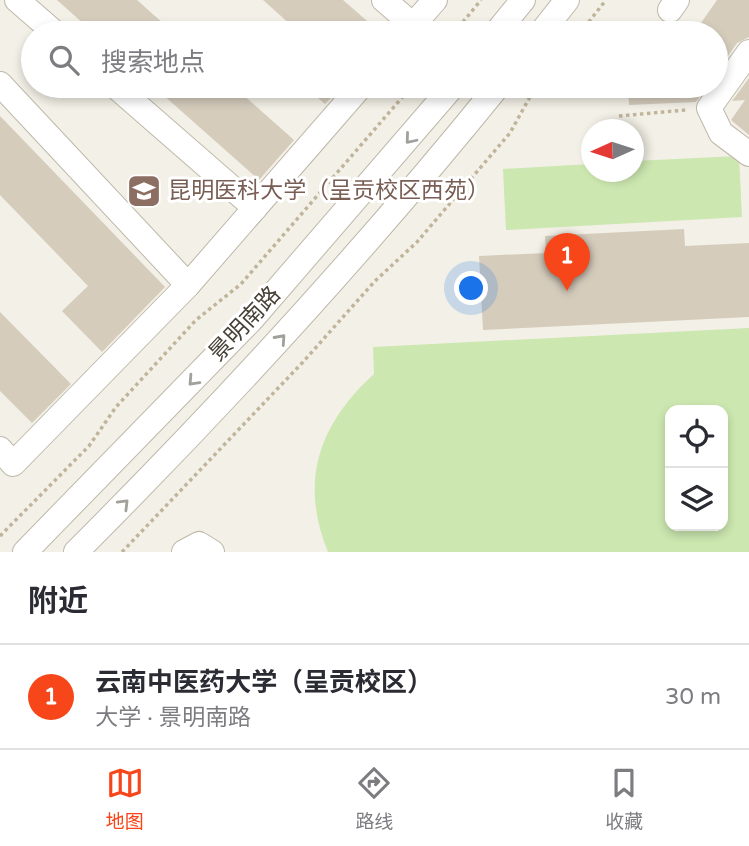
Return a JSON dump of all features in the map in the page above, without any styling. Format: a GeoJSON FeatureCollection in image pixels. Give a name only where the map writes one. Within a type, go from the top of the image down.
{"type":"FeatureCollection","features":[{"type":"Feature","properties":{"kind":"street"},"geometry":{"type":"LineString","coordinates":[[17,0],[41,21]]}},
{"type":"Feature","properties":{"kind":"street"},"geometry":{"type":"LineString","coordinates":[[384,0],[402,21]]}},
{"type":"Feature","properties":{"kind":"street"},"geometry":{"type":"LineString","coordinates":[[416,21],[435,0]]}},
{"type":"Feature","properties":{"kind":"street"},"geometry":{"type":"LineString","coordinates":[[506,21],[523,0]]}},
{"type":"Feature","properties":{"kind":"street"},"geometry":{"type":"LineString","coordinates":[[550,21],[567,0]]}},
{"type":"Feature","properties":{"kind":"street"},"geometry":{"type":"LineString","coordinates":[[728,81],[749,52]]}},
{"type":"Feature","properties":{"kind":"street"},"geometry":{"type":"LineString","coordinates":[[0,84],[188,285]]}},
{"type":"Feature","properties":{"kind":"street"},"geometry":{"type":"LineString","coordinates":[[129,98],[255,208]]}},
{"type":"Feature","properties":{"kind":"street"},"geometry":{"type":"LineString","coordinates":[[0,449],[13,464],[188,285],[350,98]]}},
{"type":"Feature","properties":{"kind":"street","name":"景明南路"},"geometry":{"type":"LineString","coordinates":[[25,552],[251,319],[443,98]]}},
{"type":"Feature","properties":{"kind":"street","name":"景明南路"},"geometry":{"type":"LineString","coordinates":[[76,552],[278,342],[437,162],[488,98]]}},
{"type":"Feature","properties":{"kind":"street"},"geometry":{"type":"LineString","coordinates":[[716,98],[709,108],[721,133],[749,154]]}},
{"type":"Feature","properties":{"kind":"street"},"geometry":{"type":"LineString","coordinates":[[184,552],[198,544],[212,552]]}},
{"type":"Feature","properties":{"kind":"path"},"geometry":{"type":"LineString","coordinates":[[464,21],[481,0]]}},
{"type":"Feature","properties":{"kind":"path"},"geometry":{"type":"LineString","coordinates":[[589,21],[606,0]]}},
{"type":"Feature","properties":{"kind":"path"},"geometry":{"type":"LineString","coordinates":[[0,536],[89,446],[116,407],[197,320],[241,284],[402,98]]}},
{"type":"Feature","properties":{"kind":"path"},"geometry":{"type":"LineString","coordinates":[[122,552],[294,372],[374,281],[416,242],[510,133],[529,98]]}},
{"type":"Feature","properties":{"kind":"path"},"geometry":{"type":"LineString","coordinates":[[620,116],[709,108]]}},
{"type":"Feature","properties":{"kind":"green space"},"geometry":{"type":"Polygon","coordinates":[[[739,156],[742,217],[506,230],[503,169],[581,165],[581,182],[644,182],[644,161],[739,156]]]}},
{"type":"Feature","properties":{"kind":"green space"},"geometry":{"type":"Polygon","coordinates":[[[749,328],[749,552],[328,552],[319,526],[315,501],[315,478],[320,455],[340,413],[374,374],[373,347],[749,328]]]}},
{"type":"Feature","properties":{"kind":"building"},"geometry":{"type":"Polygon","coordinates":[[[57,0],[137,0],[161,21],[81,21],[57,0]]]}},
{"type":"Feature","properties":{"kind":"building"},"geometry":{"type":"Polygon","coordinates":[[[263,0],[343,0],[367,21],[287,21],[263,0]]]}},
{"type":"Feature","properties":{"kind":"building"},"geometry":{"type":"Polygon","coordinates":[[[717,0],[749,0],[749,37],[737,43],[728,56],[728,21],[702,21],[717,0]]]}},
{"type":"Feature","properties":{"kind":"building"},"geometry":{"type":"Polygon","coordinates":[[[749,78],[749,135],[731,120],[745,100],[732,101],[749,78]]]}},
{"type":"Feature","properties":{"kind":"building"},"geometry":{"type":"Polygon","coordinates":[[[167,98],[247,98],[294,140],[259,180],[167,98]]]}},
{"type":"Feature","properties":{"kind":"building"},"geometry":{"type":"Polygon","coordinates":[[[318,98],[331,98],[325,104],[318,98]]]}},
{"type":"Feature","properties":{"kind":"building"},"geometry":{"type":"Polygon","coordinates":[[[629,98],[699,98],[696,102],[629,105],[629,98]]]}},
{"type":"Feature","properties":{"kind":"building"},"geometry":{"type":"Polygon","coordinates":[[[0,116],[165,287],[102,352],[62,311],[88,286],[0,195],[0,116]]]}},
{"type":"Feature","properties":{"kind":"building"},"geometry":{"type":"Polygon","coordinates":[[[684,229],[685,246],[749,243],[749,317],[483,330],[479,256],[546,253],[545,236],[684,229]]]}},
{"type":"Feature","properties":{"kind":"building"},"geometry":{"type":"Polygon","coordinates":[[[0,312],[71,384],[32,423],[0,391],[0,312]]]}},
{"type":"Feature","properties":{"kind":"place","name":"昆明医科大学（呈贡校区西苑）"},"geometry":{"type":"Point","coordinates":[144,191]}},
{"type":"Feature","properties":{"kind":"place","name":"云南中医药大学（呈贡校区）"},"geometry":{"type":"Point","coordinates":[567,291]}}]}
